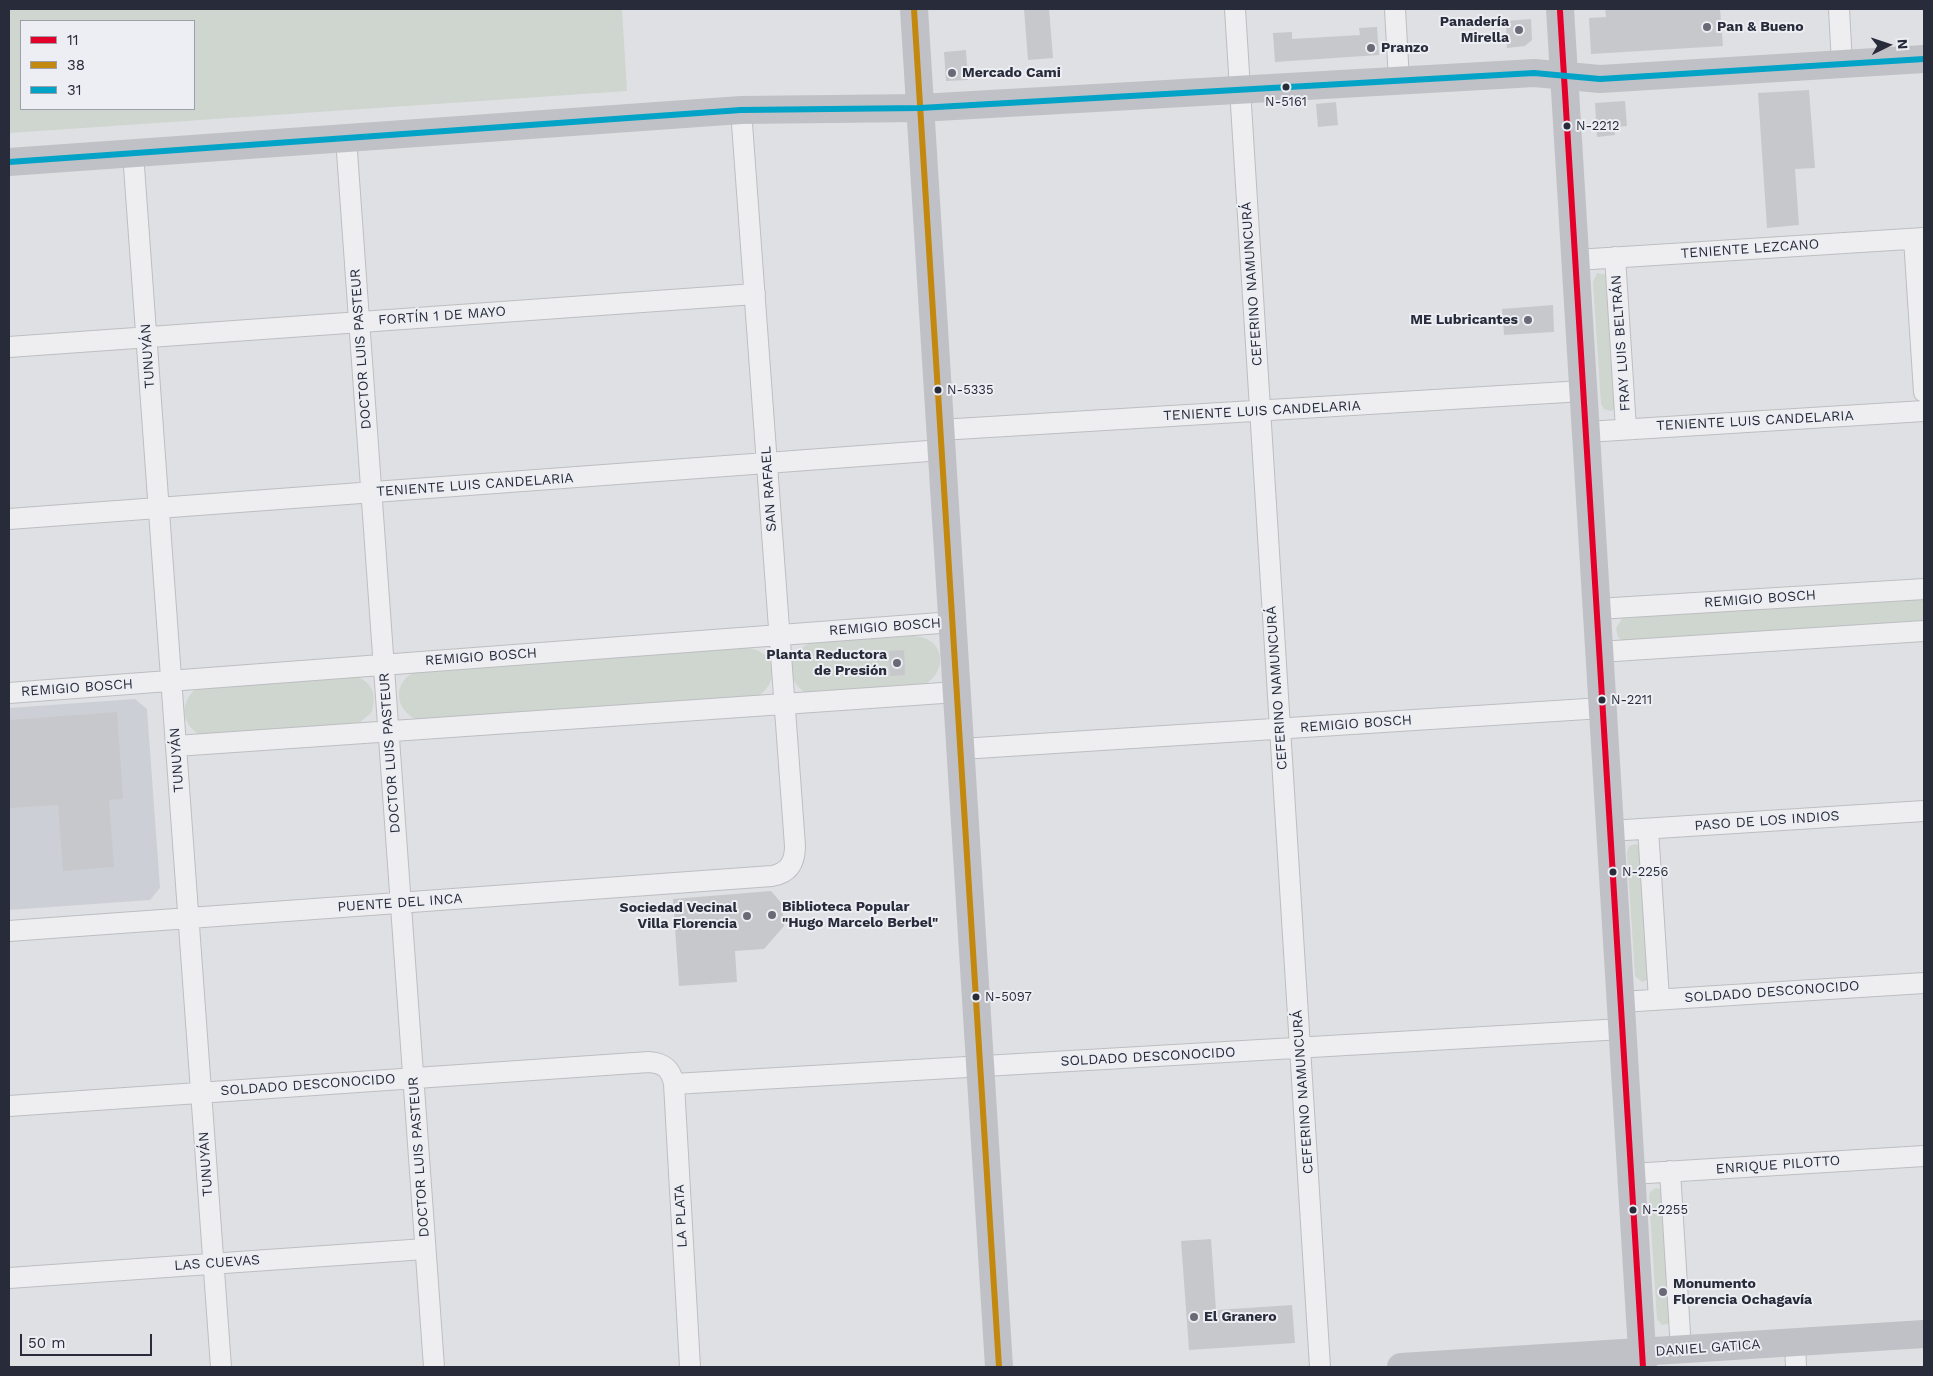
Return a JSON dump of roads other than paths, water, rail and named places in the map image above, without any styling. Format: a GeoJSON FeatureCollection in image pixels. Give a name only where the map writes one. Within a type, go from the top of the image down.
{"type":"FeatureCollection","features":[{"type":"Feature","properties":{"kind":"main road"},"geometry":{"type":"LineString","coordinates":[[914,9],[999,1367]]}},
{"type":"Feature","properties":{"kind":"main road"},"geometry":{"type":"LineString","coordinates":[[1560,9],[1642,1360]]}},
{"type":"Feature","properties":{"kind":"main road"},"geometry":{"type":"LineString","coordinates":[[9,162],[741,110],[920,108],[1534,72],[1600,79],[1924,59]]}},
{"type":"Feature","properties":{"kind":"main road","name":"DANIEL GATICA"},"geometry":{"type":"LineString","coordinates":[[1402,1367],[1642,1360],[1681,1350],[1795,1355],[1924,1334]]}},
{"type":"Feature","properties":{"kind":"street","name":"CEFERINO NAMUNCURÁ"},"geometry":{"type":"LineString","coordinates":[[1235,9],[1320,1367]]}},
{"type":"Feature","properties":{"kind":"street"},"geometry":{"type":"LineString","coordinates":[[1395,9],[1399,80]]}},
{"type":"Feature","properties":{"kind":"street"},"geometry":{"type":"LineString","coordinates":[[1839,9],[1842,64]]}},
{"type":"Feature","properties":{"kind":"street","name":"SAN RAFAEL"},"geometry":{"type":"LineString","coordinates":[[741,110],[795,846],[794,861],[790,868]]}},
{"type":"Feature","properties":{"kind":"street","name":"DOCTOR LUIS PASTEUR"},"geometry":{"type":"LineString","coordinates":[[346,138],[434,1367]]}},
{"type":"Feature","properties":{"kind":"street","name":"TUNUYÁN"},"geometry":{"type":"LineString","coordinates":[[133,153],[221,1367]]}},
{"type":"Feature","properties":{"kind":"street"},"geometry":{"type":"LineString","coordinates":[[1919,238],[1924,392]]}},
{"type":"Feature","properties":{"kind":"street","name":"TENIENTE LEZCANO"},"geometry":{"type":"LineString","coordinates":[[1576,260],[1919,238]]}},
{"type":"Feature","properties":{"kind":"street","name":"FRAY LUIS BELTRÁN"},"geometry":{"type":"LineString","coordinates":[[1615,257],[1626,429]]}},
{"type":"Feature","properties":{"kind":"street","name":"FORTÍN 1 DE MAYO"},"geometry":{"type":"LineString","coordinates":[[9,347],[755,294]]}},
{"type":"Feature","properties":{"kind":"street","name":"TENIENTE LUIS CANDELARIA"},"geometry":{"type":"LineString","coordinates":[[9,519],[767,463],[941,440],[1260,411],[1583,391]]}},
{"type":"Feature","properties":{"kind":"street","name":"TENIENTE LUIS CANDELARIA"},"geometry":{"type":"LineString","coordinates":[[1586,432],[1924,411]]}},
{"type":"Feature","properties":{"kind":"street","name":"REMIGIO BOSCH"},"geometry":{"type":"LineString","coordinates":[[1597,609],[1924,588]]}},
{"type":"Feature","properties":{"kind":"street","name":"REMIGIO BOSCH"},"geometry":{"type":"LineString","coordinates":[[9,693],[953,622]]}},
{"type":"Feature","properties":{"kind":"street"},"geometry":{"type":"LineString","coordinates":[[1599,652],[1924,631]]}},
{"type":"Feature","properties":{"kind":"street"},"geometry":{"type":"LineString","coordinates":[[176,746],[957,692]]}},
{"type":"Feature","properties":{"kind":"street","name":"REMIGIO BOSCH"},"geometry":{"type":"LineString","coordinates":[[961,749],[1602,708]]}},
{"type":"Feature","properties":{"kind":"street","name":"PASO DE LOS INDIOS"},"geometry":{"type":"LineString","coordinates":[[1610,831],[1924,812]]}},
{"type":"Feature","properties":{"kind":"street"},"geometry":{"type":"LineString","coordinates":[[1648,829],[1659,999]]}},
{"type":"Feature","properties":{"kind":"street","name":"PUENTE DEL INCA"},"geometry":{"type":"LineString","coordinates":[[9,931],[772,876],[790,868]]}},
{"type":"Feature","properties":{"kind":"street","name":"SOLDADO DESCONOCIDO"},"geometry":{"type":"LineString","coordinates":[[1620,1002],[1924,983]]}},
{"type":"Feature","properties":{"kind":"street","name":"SOLDADO DESCONOCIDO"},"geometry":{"type":"LineString","coordinates":[[9,1106],[649,1062],[670,1075],[980,1067],[1622,1030]]}},
{"type":"Feature","properties":{"kind":"street","name":"LA PLATA"},"geometry":{"type":"LineString","coordinates":[[670,1075],[690,1367]]}},
{"type":"Feature","properties":{"kind":"street","name":"ENRIQUE PILOTTO"},"geometry":{"type":"LineString","coordinates":[[1631,1174],[1924,1156]]}},
{"type":"Feature","properties":{"kind":"street"},"geometry":{"type":"LineString","coordinates":[[1670,1171],[1681,1350]]}},
{"type":"Feature","properties":{"kind":"street","name":"LAS CUEVAS"},"geometry":{"type":"LineString","coordinates":[[9,1278],[425,1249]]}},
{"type":"Feature","properties":{"kind":"place","name":"Pan & Bueno"},"geometry":{"type":"Point","coordinates":[1707,27]}},
{"type":"Feature","properties":{"kind":"place","name":"Panadería Mirella"},"geometry":{"type":"Point","coordinates":[1519,30]}},
{"type":"Feature","properties":{"kind":"place","name":"Pranzo"},"geometry":{"type":"Point","coordinates":[1371,48]}},
{"type":"Feature","properties":{"kind":"place","name":"Mercado Cami"},"geometry":{"type":"Point","coordinates":[952,73]}},
{"type":"Feature","properties":{"kind":"place","name":"N-5161"},"geometry":{"type":"Point","coordinates":[1286,87]}},
{"type":"Feature","properties":{"kind":"place","name":"N-2212"},"geometry":{"type":"Point","coordinates":[1567,126]}},
{"type":"Feature","properties":{"kind":"place","name":"ME Lubricantes"},"geometry":{"type":"Point","coordinates":[1528,320]}},
{"type":"Feature","properties":{"kind":"place","name":"N-5335"},"geometry":{"type":"Point","coordinates":[938,390]}},
{"type":"Feature","properties":{"kind":"place","name":"Planta Reductora de Presión"},"geometry":{"type":"Point","coordinates":[897,663]}},
{"type":"Feature","properties":{"kind":"place","name":"N-2211"},"geometry":{"type":"Point","coordinates":[1602,700]}},
{"type":"Feature","properties":{"kind":"place","name":"N-2256"},"geometry":{"type":"Point","coordinates":[1613,872]}},
{"type":"Feature","properties":{"kind":"place","name":"Biblioteca Popular \"Hugo Marcelo Berbel\""},"geometry":{"type":"Point","coordinates":[772,915]}},
{"type":"Feature","properties":{"kind":"place","name":"Sociedad Vecinal Villa Florencia"},"geometry":{"type":"Point","coordinates":[747,916]}},
{"type":"Feature","properties":{"kind":"place","name":"N-5097"},"geometry":{"type":"Point","coordinates":[976,997]}},
{"type":"Feature","properties":{"kind":"place","name":"N-2255"},"geometry":{"type":"Point","coordinates":[1633,1210]}},
{"type":"Feature","properties":{"kind":"place","name":"Monumento Florencia Ochagavía"},"geometry":{"type":"Point","coordinates":[1663,1292]}},
{"type":"Feature","properties":{"kind":"place","name":"El Granero"},"geometry":{"type":"Point","coordinates":[1194,1317]}}]}
